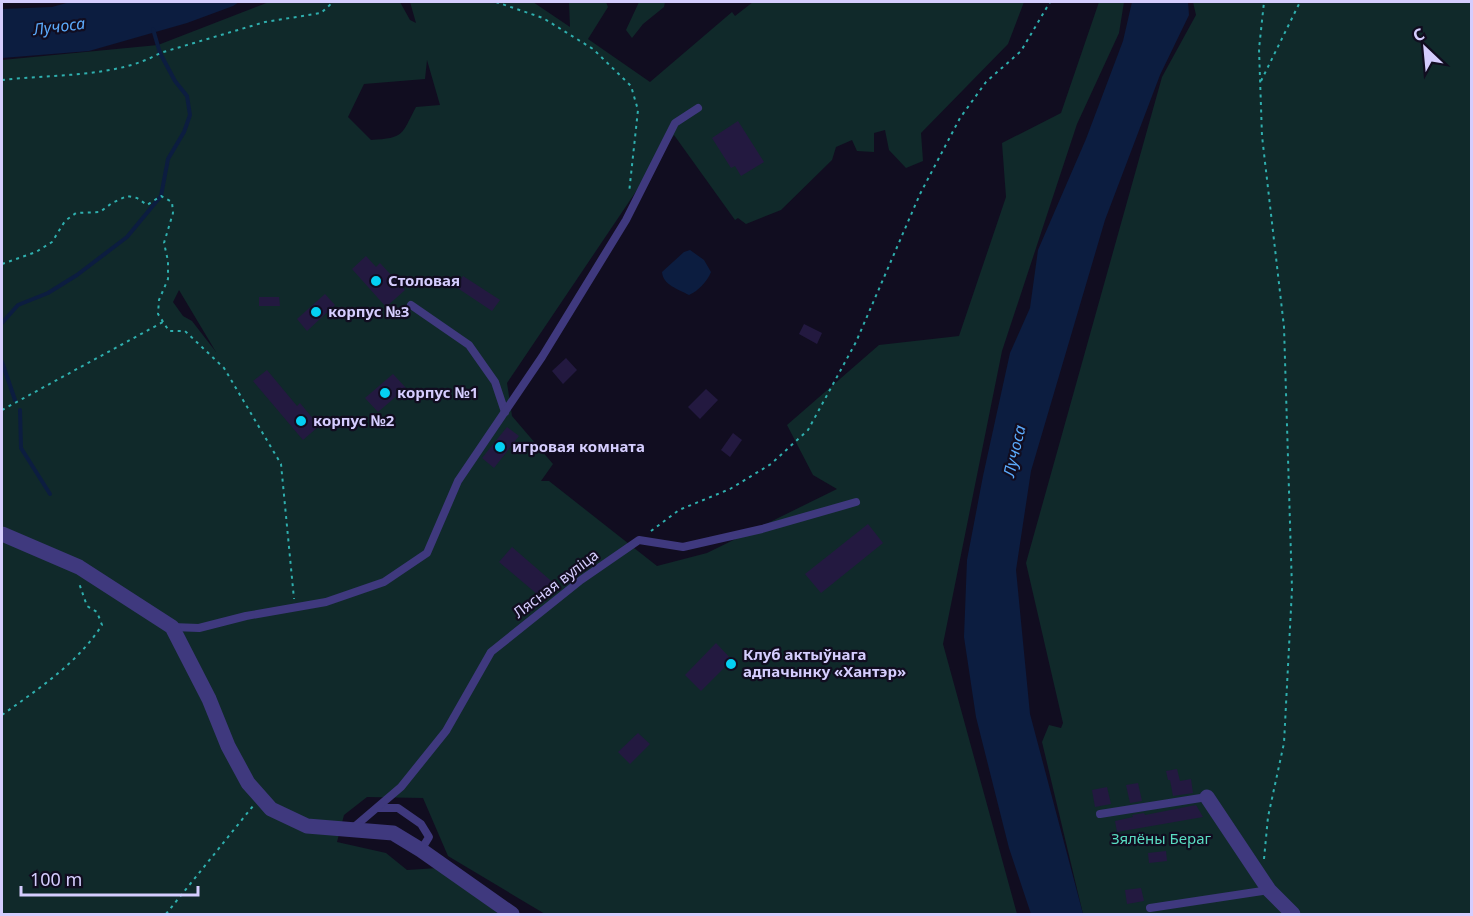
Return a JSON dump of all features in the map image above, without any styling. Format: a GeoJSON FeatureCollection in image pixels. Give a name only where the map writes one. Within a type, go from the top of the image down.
{"type":"FeatureCollection","features":[{"type":"Feature","properties":{"kind":"street"},"geometry":{"type":"LineString","coordinates":[[2,534],[79,567],[172,627],[248,783],[271,809],[307,826],[393,833],[421,850],[512,915]]}},
{"type":"Feature","properties":{"kind":"street"},"geometry":{"type":"LineString","coordinates":[[1207,797],[1265,885],[1293,915]]}},
{"type":"Feature","properties":{"kind":"lane"},"geometry":{"type":"LineString","coordinates":[[172,627],[199,628],[326,602],[384,582],[427,553],[458,482],[542,357],[626,220],[675,123],[698,108]]}},
{"type":"Feature","properties":{"kind":"lane"},"geometry":{"type":"LineString","coordinates":[[411,305],[470,345],[495,382],[505,412]]}},
{"type":"Feature","properties":{"kind":"lane"},"geometry":{"type":"LineString","coordinates":[[639,540],[683,547],[762,529],[856,502]]}},
{"type":"Feature","properties":{"kind":"lane","name":"Лясная вуліца"},"geometry":{"type":"LineString","coordinates":[[378,808],[400,787],[446,731],[491,652],[581,579],[639,540]]}},
{"type":"Feature","properties":{"kind":"lane"},"geometry":{"type":"LineString","coordinates":[[1100,814],[1207,797]]}},
{"type":"Feature","properties":{"kind":"lane"},"geometry":{"type":"LineString","coordinates":[[350,830],[378,808],[398,808],[421,824],[429,837],[421,850]]}},
{"type":"Feature","properties":{"kind":"lane"},"geometry":{"type":"LineString","coordinates":[[1150,908],[1265,885]]}},
{"type":"Feature","properties":{"kind":"path"},"geometry":{"type":"LineString","coordinates":[[2,80],[110,71],[144,62],[160,53],[255,25],[321,13],[333,2]]}},
{"type":"Feature","properties":{"kind":"path"},"geometry":{"type":"LineString","coordinates":[[496,2],[543,18],[593,50],[631,86],[638,110],[628,196]]}},
{"type":"Feature","properties":{"kind":"path"},"geometry":{"type":"LineString","coordinates":[[639,540],[679,510],[730,489],[771,464],[808,430],[856,342],[920,194],[960,118],[987,82],[1020,51],[1050,2]]}},
{"type":"Feature","properties":{"kind":"path"},"geometry":{"type":"LineString","coordinates":[[1264,2],[1259,50],[1262,136],[1284,327],[1292,589],[1284,743],[1268,817],[1265,885]]}},
{"type":"Feature","properties":{"kind":"path"},"geometry":{"type":"LineString","coordinates":[[1260,84],[1300,2]]}},
{"type":"Feature","properties":{"kind":"path"},"geometry":{"type":"LineString","coordinates":[[2,264],[36,252],[52,242],[66,221],[76,213],[100,212],[127,196],[137,198],[147,205],[161,196],[172,202],[173,213],[164,243],[168,279],[159,300],[158,314],[169,331],[186,331],[224,368],[281,464],[295,608]]}},
{"type":"Feature","properties":{"kind":"path"},"geometry":{"type":"LineString","coordinates":[[2,410],[163,322]]}},
{"type":"Feature","properties":{"kind":"path"},"geometry":{"type":"LineString","coordinates":[[2,715],[59,674],[94,638],[102,625],[97,612],[87,606],[81,595],[78,579],[79,567]]}},
{"type":"Feature","properties":{"kind":"path"},"geometry":{"type":"LineString","coordinates":[[166,915],[260,797]]}},
{"type":"Feature","properties":{"kind":"green space"},"geometry":{"type":"Polygon","coordinates":[[[269,2],[400,2],[410,20],[416,23],[410,2],[533,2],[570,27],[569,2],[606,2],[608,7],[588,39],[650,82],[732,12],[735,16],[753,2],[1024,2],[1008,44],[921,133],[923,161],[906,168],[889,150],[885,130],[874,133],[874,152],[857,151],[852,140],[836,147],[832,160],[781,210],[746,224],[738,218],[735,220],[674,135],[507,383],[512,416],[553,464],[541,481],[549,481],[657,566],[707,553],[837,489],[813,475],[787,425],[879,345],[959,336],[1006,197],[1002,143],[1061,113],[1099,2],[1124,2],[1119,33],[1077,124],[1002,351],[943,644],[1017,914],[545,914],[448,856],[423,798],[367,797],[344,815],[337,842],[386,853],[407,870],[438,868],[499,914],[2,914],[2,60],[158,45],[269,2]],[[427,60],[425,79],[364,84],[348,117],[371,140],[390,138],[401,133],[416,107],[440,105],[427,60]],[[179,290],[173,302],[183,316],[192,321],[216,352],[179,290]]]}},
{"type":"Feature","properties":{"kind":"green space"},"geometry":{"type":"Polygon","coordinates":[[[639,2],[665,2],[664,7],[643,24],[632,38],[626,30],[639,2]]]}},
{"type":"Feature","properties":{"kind":"green space","name":"Зялёны Бераг"},"geometry":{"type":"Polygon","coordinates":[[[1193,2],[1471,2],[1471,914],[1083,914],[1042,742],[1049,725],[1061,728],[1063,723],[1026,563],[1162,77],[1196,15],[1193,2]]]}},
{"type":"Feature","properties":{"kind":"water","name":"Лучоса"},"geometry":{"type":"Polygon","coordinates":[[[70,2],[239,2],[187,23],[89,51],[2,58],[2,9],[52,7],[70,2]]]}},
{"type":"Feature","properties":{"kind":"water","name":"Лучоса"},"geometry":{"type":"Polygon","coordinates":[[[1132,2],[1188,2],[1189,15],[1160,75],[1105,220],[1031,471],[1016,570],[1030,714],[1083,914],[1031,914],[1009,848],[976,717],[964,637],[967,560],[1010,353],[1030,308],[1038,250],[1086,139],[1123,41],[1132,2]]]}},
{"type":"Feature","properties":{"kind":"water"},"geometry":{"type":"Polygon","coordinates":[[[690,250],[704,260],[711,272],[702,286],[689,295],[668,283],[662,272],[684,252],[690,250]]]}},
{"type":"Feature","properties":{"kind":"building"},"geometry":{"type":"Polygon","coordinates":[[[738,121],[764,162],[741,176],[735,166],[731,168],[712,138],[738,121]]]}},
{"type":"Feature","properties":{"kind":"building"},"geometry":{"type":"Polygon","coordinates":[[[366,256],[376,267],[380,263],[405,290],[386,307],[352,269],[366,256]]]}},
{"type":"Feature","properties":{"kind":"building"},"geometry":{"type":"Polygon","coordinates":[[[463,276],[500,300],[492,311],[456,287],[463,276]]]}},
{"type":"Feature","properties":{"kind":"building","name":"корпус №3"},"geometry":{"type":"Polygon","coordinates":[[[325,294],[335,305],[307,331],[297,319],[325,294]]]}},
{"type":"Feature","properties":{"kind":"building"},"geometry":{"type":"Polygon","coordinates":[[[259,297],[279,297],[280,306],[259,306],[259,297]]]}},
{"type":"Feature","properties":{"kind":"building"},"geometry":{"type":"Polygon","coordinates":[[[804,324],[822,333],[817,344],[799,334],[804,324]]]}},
{"type":"Feature","properties":{"kind":"building"},"geometry":{"type":"Polygon","coordinates":[[[566,358],[577,370],[563,384],[552,371],[566,358]]]}},
{"type":"Feature","properties":{"kind":"building"},"geometry":{"type":"Polygon","coordinates":[[[267,370],[297,406],[300,403],[319,426],[303,440],[253,381],[267,370]]]}},
{"type":"Feature","properties":{"kind":"building","name":"корпус №1"},"geometry":{"type":"Polygon","coordinates":[[[393,374],[406,388],[378,412],[365,398],[393,374]]]}},
{"type":"Feature","properties":{"kind":"building"},"geometry":{"type":"Polygon","coordinates":[[[706,389],[718,400],[700,419],[688,407],[706,389]]]}},
{"type":"Feature","properties":{"kind":"building","name":"игровая комната"},"geometry":{"type":"Polygon","coordinates":[[[507,427],[519,436],[494,468],[482,458],[507,427]]]}},
{"type":"Feature","properties":{"kind":"building"},"geometry":{"type":"Polygon","coordinates":[[[733,433],[742,440],[730,457],[721,450],[733,433]]]}},
{"type":"Feature","properties":{"kind":"building"},"geometry":{"type":"Polygon","coordinates":[[[868,524],[883,543],[821,593],[805,574],[868,524]]]}},
{"type":"Feature","properties":{"kind":"building"},"geometry":{"type":"Polygon","coordinates":[[[512,547],[557,586],[544,600],[499,562],[512,547]]]}},
{"type":"Feature","properties":{"kind":"building"},"geometry":{"type":"Polygon","coordinates":[[[716,643],[732,660],[701,691],[685,675],[716,643]]]}},
{"type":"Feature","properties":{"kind":"building"},"geometry":{"type":"Polygon","coordinates":[[[638,733],[650,744],[630,764],[618,752],[638,733]]]}},
{"type":"Feature","properties":{"kind":"building"},"geometry":{"type":"Polygon","coordinates":[[[1177,769],[1180,781],[1191,779],[1193,793],[1173,796],[1166,771],[1177,769]]]}},
{"type":"Feature","properties":{"kind":"building"},"geometry":{"type":"Polygon","coordinates":[[[1138,783],[1142,801],[1130,803],[1126,785],[1138,783]]]}},
{"type":"Feature","properties":{"kind":"building"},"geometry":{"type":"Polygon","coordinates":[[[1107,787],[1111,804],[1095,807],[1092,790],[1107,787]]]}},
{"type":"Feature","properties":{"kind":"building"},"geometry":{"type":"Polygon","coordinates":[[[1196,805],[1203,817],[1117,832],[1115,821],[1133,817],[1132,815],[1144,813],[1145,815],[1196,805]]]}},
{"type":"Feature","properties":{"kind":"building"},"geometry":{"type":"Polygon","coordinates":[[[1166,851],[1167,861],[1149,863],[1148,853],[1166,851]]]}},
{"type":"Feature","properties":{"kind":"building"},"geometry":{"type":"Polygon","coordinates":[[[1141,888],[1144,901],[1127,904],[1125,890],[1141,888]]]}},
{"type":"Feature","properties":{"kind":"waterway"},"geometry":{"type":"LineString","coordinates":[[2,323],[18,305],[48,293],[77,275],[127,237],[161,196],[168,159],[184,132],[190,115],[187,96],[175,81],[160,53],[153,29]]}},
{"type":"Feature","properties":{"kind":"waterway"},"geometry":{"type":"LineString","coordinates":[[2,362],[15,400]]}},
{"type":"Feature","properties":{"kind":"waterway"},"geometry":{"type":"LineString","coordinates":[[20,410],[21,448],[50,494]]}},
{"type":"Feature","properties":{"kind":"place","name":"Столовая"},"geometry":{"type":"Point","coordinates":[376,281]}},
{"type":"Feature","properties":{"kind":"place","name":"корпус №3"},"geometry":{"type":"Point","coordinates":[316,312]}},
{"type":"Feature","properties":{"kind":"place","name":"корпус №1"},"geometry":{"type":"Point","coordinates":[385,393]}},
{"type":"Feature","properties":{"kind":"place","name":"корпус №2"},"geometry":{"type":"Point","coordinates":[301,421]}},
{"type":"Feature","properties":{"kind":"place","name":"игровая комната"},"geometry":{"type":"Point","coordinates":[500,447]}},
{"type":"Feature","properties":{"kind":"place","name":"Клуб актыўнага адпачынку «Хантэр»"},"geometry":{"type":"Point","coordinates":[731,664]}}]}
